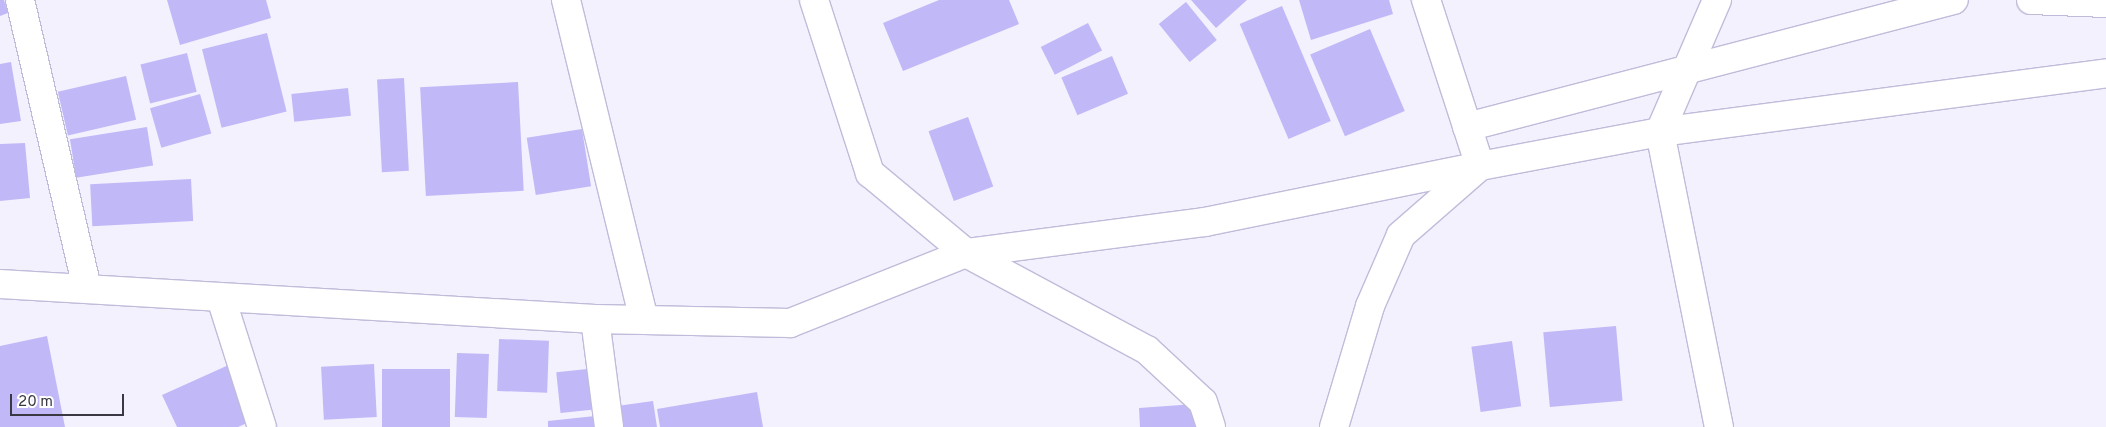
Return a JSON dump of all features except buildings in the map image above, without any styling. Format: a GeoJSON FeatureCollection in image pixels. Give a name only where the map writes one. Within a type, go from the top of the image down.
{"type":"FeatureCollection","features":[{"type":"Feature","properties":{"kind":"street"},"geometry":{"type":"LineString","coordinates":[[20,0],[87,287]]}},
{"type":"Feature","properties":{"kind":"street"},"geometry":{"type":"LineString","coordinates":[[566,0],[644,320]]}},
{"type":"Feature","properties":{"kind":"street"},"geometry":{"type":"LineString","coordinates":[[814,0],[870,174],[966,254],[1147,350],[1202,402],[1211,427]]}},
{"type":"Feature","properties":{"kind":"street"},"geometry":{"type":"LineString","coordinates":[[1426,0],[1480,166]]}},
{"type":"Feature","properties":{"kind":"street"},"geometry":{"type":"LineString","coordinates":[[1717,0],[1660,132],[1719,427]]}},
{"type":"Feature","properties":{"kind":"street"},"geometry":{"type":"LineString","coordinates":[[1467,127],[1954,0]]}},
{"type":"Feature","properties":{"kind":"street"},"geometry":{"type":"LineString","coordinates":[[2031,0],[2106,3]]}},
{"type":"Feature","properties":{"kind":"street"},"geometry":{"type":"LineString","coordinates":[[0,284],[87,287],[221,298],[595,319],[790,324],[966,254],[1205,222],[1480,166],[1660,132],[2106,73]]}},
{"type":"Feature","properties":{"kind":"street"},"geometry":{"type":"LineString","coordinates":[[1334,427],[1370,306],[1401,235],[1480,166]]}},
{"type":"Feature","properties":{"kind":"street"},"geometry":{"type":"LineString","coordinates":[[221,298],[262,427]]}},
{"type":"Feature","properties":{"kind":"street"},"geometry":{"type":"LineString","coordinates":[[595,319],[608,427]]}}]}
